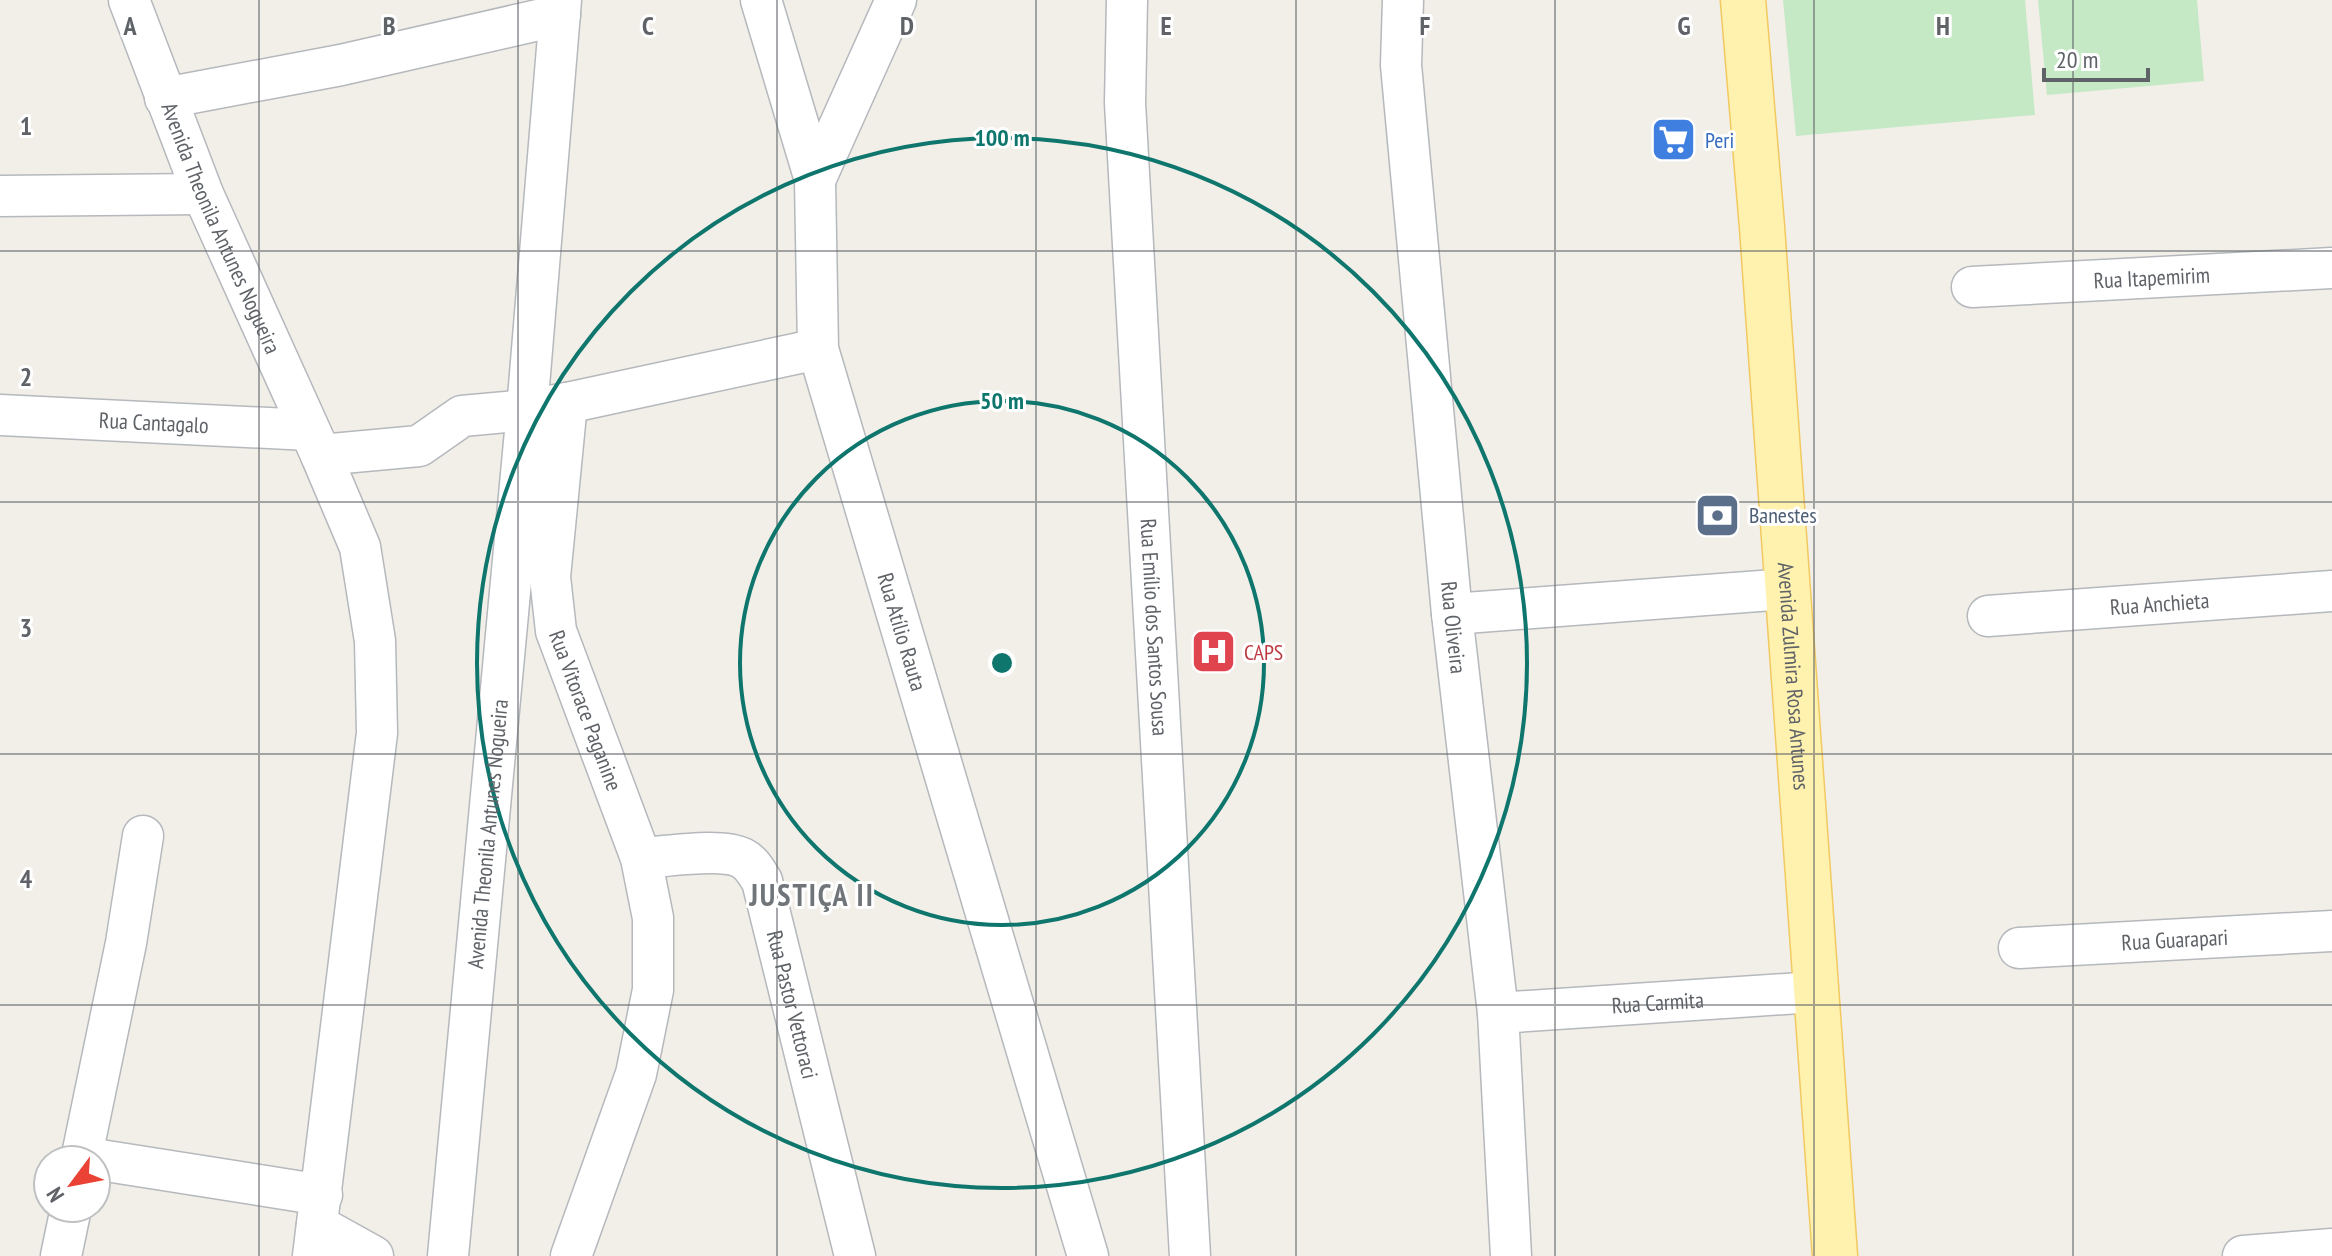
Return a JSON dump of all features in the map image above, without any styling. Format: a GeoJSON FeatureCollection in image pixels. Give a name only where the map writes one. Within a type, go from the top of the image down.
{"type":"FeatureCollection","features":[{"type":"Feature","properties":{"kind":"main road","name":"Avenida Zulmira Rosa Antunes"},"geometry":{"type":"LineString","coordinates":[[1729,0],[1778,589],[1807,992],[1818,1256]]}},
{"type":"Feature","properties":{"kind":"main road","name":"Avenida Zulmira Rosa Antunes"},"geometry":{"type":"LineString","coordinates":[[1743,0],[1762,227],[1778,589]]}},
{"type":"Feature","properties":{"kind":"main road","name":"Avenida Zulmira Rosa Antunes"},"geometry":{"type":"LineString","coordinates":[[1807,992],[1835,1256]]}},
{"type":"Feature","properties":{"kind":"street","name":"Avenida Theonila Antunes Nogueira"},"geometry":{"type":"LineString","coordinates":[[129,0],[203,194],[360,547],[375,641],[377,733],[317,1225]]}},
{"type":"Feature","properties":{"kind":"street","name":"Rua Atílio Rauta"},"geometry":{"type":"LineString","coordinates":[[761,0],[815,180],[818,349],[1088,1256]]}},
{"type":"Feature","properties":{"kind":"street"},"geometry":{"type":"LineString","coordinates":[[815,180],[896,0]]}},
{"type":"Feature","properties":{"kind":"street","name":"Rua Emílio dos Santos Sousa"},"geometry":{"type":"LineString","coordinates":[[1127,0],[1125,103],[1190,1256]]}},
{"type":"Feature","properties":{"kind":"street","name":"Rua Oliveira"},"geometry":{"type":"LineString","coordinates":[[1403,0],[1401,65],[1452,614],[1498,1013],[1511,1256]]}},
{"type":"Feature","properties":{"kind":"street","name":"Avenida Theonila Antunes Nogueira"},"geometry":{"type":"LineString","coordinates":[[448,1256],[561,8]]}},
{"type":"Feature","properties":{"kind":"street"},"geometry":{"type":"LineString","coordinates":[[165,98],[341,65],[561,8]]}},
{"type":"Feature","properties":{"kind":"street"},"geometry":{"type":"LineString","coordinates":[[0,196],[203,194]]}},
{"type":"Feature","properties":{"kind":"street","name":"Rua Itapemirim"},"geometry":{"type":"LineString","coordinates":[[1972,287],[2332,268]]}},
{"type":"Feature","properties":{"kind":"street"},"geometry":{"type":"LineString","coordinates":[[315,442],[419,446],[462,416],[567,403],[818,349]]}},
{"type":"Feature","properties":{"kind":"street","name":"Rua Vitorace Paganine"},"geometry":{"type":"LineString","coordinates":[[567,403],[550,577],[556,631],[641,858],[653,918],[653,990],[636,1074],[571,1256]]}},
{"type":"Feature","properties":{"kind":"street","name":"Rua Cantagalo"},"geometry":{"type":"LineString","coordinates":[[0,415],[315,442]]}},
{"type":"Feature","properties":{"kind":"street"},"geometry":{"type":"LineString","coordinates":[[1452,614],[1778,589]]}},
{"type":"Feature","properties":{"kind":"street","name":"Rua Anchieta"},"geometry":{"type":"LineString","coordinates":[[1988,616],[2332,591]]}},
{"type":"Feature","properties":{"kind":"street"},"geometry":{"type":"LineString","coordinates":[[84,1144],[126,943],[143,836]]}},
{"type":"Feature","properties":{"kind":"street","name":"Rua Pastor Vettoraci"},"geometry":{"type":"LineString","coordinates":[[641,858],[723,853],[740,857],[753,866],[762,881],[855,1256]]}},
{"type":"Feature","properties":{"kind":"street","name":"Rua Guarapari"},"geometry":{"type":"LineString","coordinates":[[2019,948],[2332,931]]}},
{"type":"Feature","properties":{"kind":"street","name":"Rua Carmita"},"geometry":{"type":"LineString","coordinates":[[1498,1013],[1807,992]]}},
{"type":"Feature","properties":{"kind":"street"},"geometry":{"type":"LineString","coordinates":[[112,1168],[317,1225],[373,1256]]}},
{"type":"Feature","properties":{"kind":"street"},"geometry":{"type":"LineString","coordinates":[[61,1256],[68,1224]]}},
{"type":"Feature","properties":{"kind":"street"},"geometry":{"type":"LineString","coordinates":[[2243,1256],[2332,1249]]}},
{"type":"Feature","properties":{"kind":"green space"},"geometry":{"type":"Polygon","coordinates":[[[1783,0],[2025,0],[2035,115],[1796,136],[1783,0]]]}},
{"type":"Feature","properties":{"kind":"green space"},"geometry":{"type":"Polygon","coordinates":[[[2038,0],[2197,0],[2204,81],[2047,95],[2038,0]]]}},
{"type":"Feature","properties":{"kind":"place","name":"Peri"},"geometry":{"type":"Point","coordinates":[1674,140]}},
{"type":"Feature","properties":{"kind":"place","name":"Banestes"},"geometry":{"type":"Point","coordinates":[1718,515]}},
{"type":"Feature","properties":{"kind":"place","name":"CAPS"},"geometry":{"type":"Point","coordinates":[1213,652]}},
{"type":"Feature","properties":{"kind":"district","name":"JUSTIÇA II"},"geometry":{"type":"Point","coordinates":[812,894]}}]}
